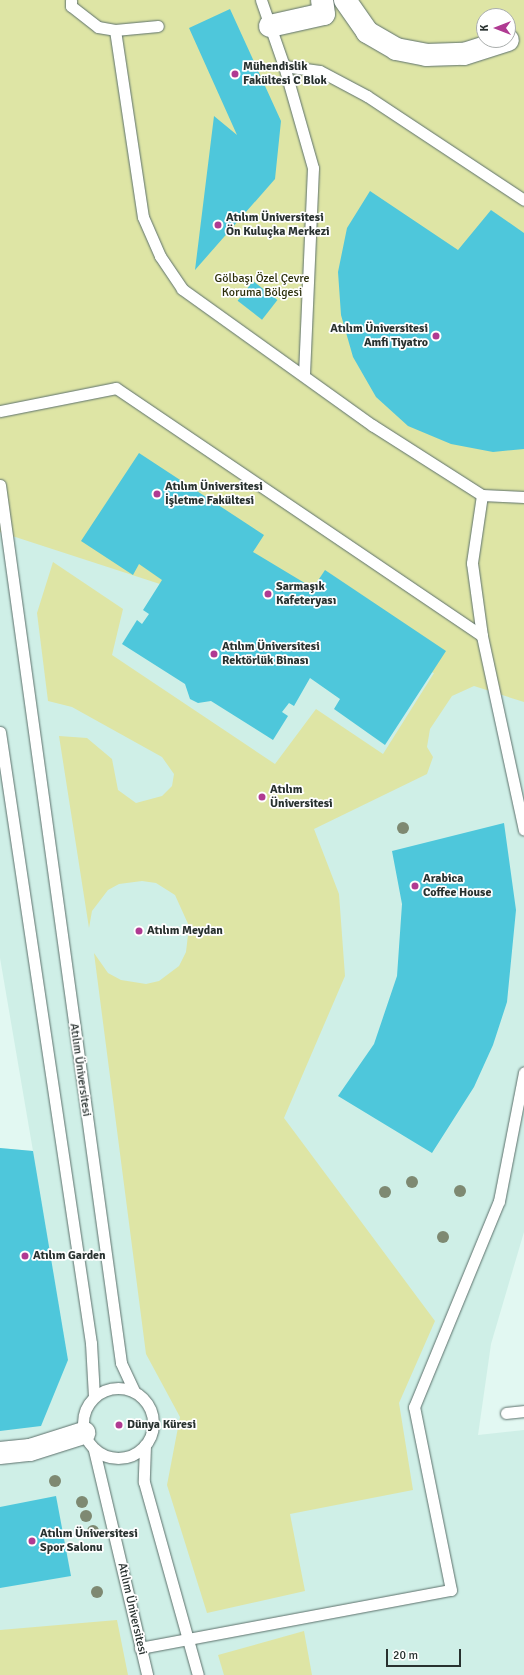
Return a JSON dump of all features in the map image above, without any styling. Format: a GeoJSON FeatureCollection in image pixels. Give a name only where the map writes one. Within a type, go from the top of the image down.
{"type":"FeatureCollection","features":[{"type":"Feature","properties":{"kind":"street"},"geometry":{"type":"LineString","coordinates":[[270,26],[324,14],[322,0]]}},
{"type":"Feature","properties":{"kind":"street"},"geometry":{"type":"LineString","coordinates":[[345,0],[367,32],[396,49],[426,55],[464,54],[483,48]]}},
{"type":"Feature","properties":{"kind":"street"},"geometry":{"type":"LineString","coordinates":[[0,1453],[89,1441]]}},
{"type":"Feature","properties":{"kind":"lane"},"geometry":{"type":"LineString","coordinates":[[71,0],[71,6],[90,23],[115,30],[158,26]]}},
{"type":"Feature","properties":{"kind":"lane"},"geometry":{"type":"LineString","coordinates":[[261,0],[284,66],[313,168],[304,375]]}},
{"type":"Feature","properties":{"kind":"lane"},"geometry":{"type":"LineString","coordinates":[[115,30],[143,217],[160,256],[182,289],[372,425],[482,496],[524,497]]}},
{"type":"Feature","properties":{"kind":"lane"},"geometry":{"type":"LineString","coordinates":[[284,66],[320,72],[367,96],[524,200]]}},
{"type":"Feature","properties":{"kind":"lane"},"geometry":{"type":"LineString","coordinates":[[0,411],[116,388],[482,636]]}},
{"type":"Feature","properties":{"kind":"lane","name":"Atılım Üniversitesi"},"geometry":{"type":"LineString","coordinates":[[0,485],[121,1363],[134,1391],[149,1406],[153,1416],[153,1427],[145,1445]]}},
{"type":"Feature","properties":{"kind":"lane"},"geometry":{"type":"LineString","coordinates":[[482,496],[472,563],[482,636],[524,830]]}},
{"type":"Feature","properties":{"kind":"lane","name":"Atılım Üniversitesi"},"geometry":{"type":"LineString","coordinates":[[0,732],[92,1343],[94,1396],[84,1415],[89,1441],[147,1675]]}},
{"type":"Feature","properties":{"kind":"lane"},"geometry":{"type":"LineString","coordinates":[[140,1648],[451,1590],[414,1407],[499,1201],[524,1072]]}},
{"type":"Feature","properties":{"kind":"lane"},"geometry":{"type":"LineString","coordinates":[[94,1396],[114,1388],[134,1391]]}},
{"type":"Feature","properties":{"kind":"lane"},"geometry":{"type":"LineString","coordinates":[[506,1413],[524,1411]]}},
{"type":"Feature","properties":{"kind":"lane"},"geometry":{"type":"LineString","coordinates":[[89,1441],[121,1458],[145,1445],[144,1482],[198,1675]]}},
{"type":"Feature","properties":{"kind":"shaded area","name":"Atılım Üniversitesi"},"geometry":{"type":"Polygon","coordinates":[[[0,0],[524,0],[524,1232],[491,1344],[478,1435],[524,1430],[524,1675],[0,1675],[0,1148],[33,1151],[0,958],[0,0]]]}},
{"type":"Feature","properties":{"kind":"green space","name":"Gölbaşı Özel Çevre Koruma Bölgesi"},"geometry":{"type":"Polygon","coordinates":[[[0,0],[524,0],[524,702],[474,686],[452,696],[430,729],[427,747],[433,757],[427,774],[314,829],[339,894],[345,976],[284,1118],[435,1321],[399,1403],[413,1490],[290,1514],[305,1591],[207,1613],[167,1485],[180,1417],[146,1354],[94,953],[108,973],[121,980],[146,984],[159,981],[179,966],[186,952],[189,926],[175,895],[156,883],[142,881],[119,884],[108,890],[92,911],[89,928],[59,736],[87,738],[112,759],[118,790],[136,803],[162,796],[172,786],[174,774],[162,757],[72,707],[48,701],[37,613],[53,562],[123,609],[112,655],[275,764],[316,709],[383,754],[434,673],[0,532],[0,0]]]}},
{"type":"Feature","properties":{"kind":"green space"},"geometry":{"type":"Polygon","coordinates":[[[117,1620],[128,1675],[0,1675],[0,1630],[117,1620]]]}},
{"type":"Feature","properties":{"kind":"green space"},"geometry":{"type":"Polygon","coordinates":[[[304,1631],[312,1675],[224,1675],[218,1655],[304,1631]]]}},
{"type":"Feature","properties":{"kind":"building"},"geometry":{"type":"Polygon","coordinates":[[[230,9],[281,121],[275,179],[195,270],[214,116],[237,135],[189,28],[230,9]]]}},
{"type":"Feature","properties":{"kind":"building","name":"Atılım Üniversitesi Amfi Tiyatro"},"geometry":{"type":"Polygon","coordinates":[[[370,191],[458,250],[491,210],[524,233],[524,449],[493,452],[451,444],[408,426],[376,397],[353,357],[341,315],[338,272],[347,228],[370,191]]]}},
{"type":"Feature","properties":{"kind":"building"},"geometry":{"type":"Polygon","coordinates":[[[253,281],[277,300],[262,320],[238,301],[253,281]]]}},
{"type":"Feature","properties":{"kind":"building"},"geometry":{"type":"Polygon","coordinates":[[[139,453],[264,535],[253,552],[313,588],[325,570],[446,651],[385,745],[334,709],[340,699],[310,678],[294,706],[289,703],[282,712],[288,716],[273,740],[211,701],[198,703],[190,699],[185,684],[122,644],[137,620],[142,624],[149,614],[143,610],[162,580],[139,564],[133,575],[81,541],[139,453]]]}},
{"type":"Feature","properties":{"kind":"building"},"geometry":{"type":"Polygon","coordinates":[[[504,823],[516,910],[507,1002],[493,1045],[474,1087],[432,1153],[338,1096],[374,1044],[397,976],[402,904],[392,851],[504,823]]]}},
{"type":"Feature","properties":{"kind":"building","name":"Atılım Garden"},"geometry":{"type":"Polygon","coordinates":[[[0,1148],[33,1151],[68,1360],[41,1426],[0,1431],[0,1148]]]}},
{"type":"Feature","properties":{"kind":"building","name":"Atılım Üniversitesi Spor Salonu"},"geometry":{"type":"Polygon","coordinates":[[[56,1496],[71,1576],[0,1588],[0,1507],[56,1496]]]}},
{"type":"Feature","properties":{"kind":"place","name":"Mühendislik Fakültesi C Blok"},"geometry":{"type":"Point","coordinates":[235,74]}},
{"type":"Feature","properties":{"kind":"place","name":"Atılım Üniversitesi Ön Kuluçka Merkezi"},"geometry":{"type":"Point","coordinates":[218,225]}},
{"type":"Feature","properties":{"kind":"place","name":"Atılım Üniversitesi Amfi Tiyatro"},"geometry":{"type":"Point","coordinates":[436,336]}},
{"type":"Feature","properties":{"kind":"place","name":"Atılım Üniversitesi İşletme Fakültesi"},"geometry":{"type":"Point","coordinates":[157,494]}},
{"type":"Feature","properties":{"kind":"place","name":"Sarmaşık Kafeteryası"},"geometry":{"type":"Point","coordinates":[268,594]}},
{"type":"Feature","properties":{"kind":"place","name":"Atılım Üniversitesi Rektörlük Binası"},"geometry":{"type":"Point","coordinates":[214,654]}},
{"type":"Feature","properties":{"kind":"place","name":"Atılım Üniversitesi"},"geometry":{"type":"Point","coordinates":[262,797]}},
{"type":"Feature","properties":{"kind":"place","name":"Arabica Coffee House"},"geometry":{"type":"Point","coordinates":[415,886]}},
{"type":"Feature","properties":{"kind":"place","name":"Atılım Meydan"},"geometry":{"type":"Point","coordinates":[139,931]}},
{"type":"Feature","properties":{"kind":"place","name":"Atılım Garden"},"geometry":{"type":"Point","coordinates":[25,1256]}},
{"type":"Feature","properties":{"kind":"place","name":"Dünya Küresi"},"geometry":{"type":"Point","coordinates":[119,1425]}},
{"type":"Feature","properties":{"kind":"place","name":"Atılım Üniversitesi Spor Salonu"},"geometry":{"type":"Point","coordinates":[32,1541]}}]}
